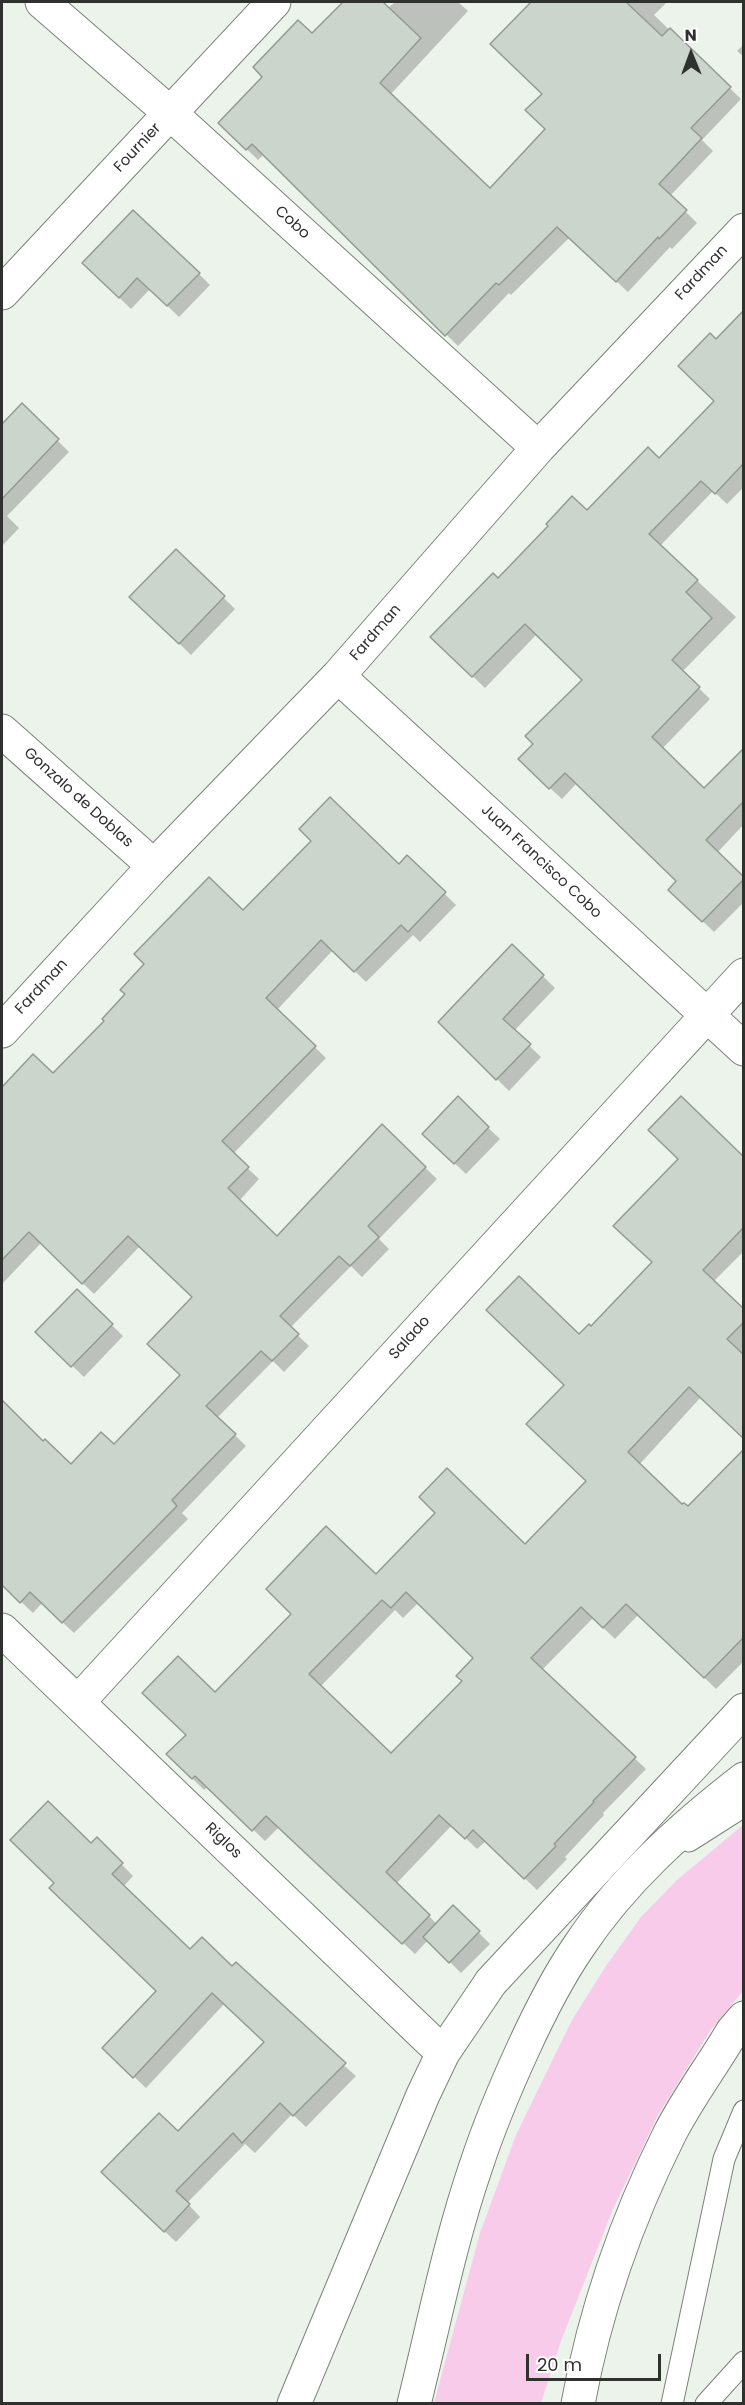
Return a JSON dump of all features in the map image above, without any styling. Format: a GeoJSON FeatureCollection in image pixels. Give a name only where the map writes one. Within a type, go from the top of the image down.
{"type":"FeatureCollection","features":[{"type":"Feature","properties":{"kind":"main road","name":"Cobo"},"geometry":{"type":"LineString","coordinates":[[42,2],[171,113],[538,448]]}},
{"type":"Feature","properties":{"kind":"main road","name":"Fournier"},"geometry":{"type":"LineString","coordinates":[[2,293],[274,2]]}},
{"type":"Feature","properties":{"kind":"main road","name":"Fardman"},"geometry":{"type":"LineString","coordinates":[[2,1031],[154,866],[338,676],[538,448],[744,230]]}},
{"type":"Feature","properties":{"kind":"main road","name":"Juan Francisco Cobo"},"geometry":{"type":"LineString","coordinates":[[338,676],[744,1049]]}},
{"type":"Feature","properties":{"kind":"main road","name":"Gonzalo de Doblas"},"geometry":{"type":"LineString","coordinates":[[2,731],[154,866]]}},
{"type":"Feature","properties":{"kind":"main road","name":"Salado"},"geometry":{"type":"LineString","coordinates":[[78,1702],[744,975]]}},
{"type":"Feature","properties":{"kind":"main road","name":"Riglos"},"geometry":{"type":"LineString","coordinates":[[2,1630],[443,2053]]}},
{"type":"Feature","properties":{"kind":"main road"},"geometry":{"type":"LineString","coordinates":[[294,2403],[423,2095],[443,2053],[491,1982],[744,1710]]}},
{"type":"Feature","properties":{"kind":"main road"},"geometry":{"type":"LineString","coordinates":[[414,2403],[459,2223],[477,2163],[503,2092],[542,2008],[579,1946],[621,1890],[676,1836],[744,1779]]}},
{"type":"Feature","properties":{"kind":"main road"},"geometry":{"type":"LineString","coordinates":[[578,2403],[588,2348],[620,2246],[671,2132],[732,2032],[744,2018]]}},
{"type":"Feature","properties":{"kind":"lane"},"geometry":{"type":"LineString","coordinates":[[621,1890],[691,1840],[744,1806]]}},
{"type":"Feature","properties":{"kind":"lane"},"geometry":{"type":"LineString","coordinates":[[672,2403],[724,2159],[744,2111]]}},
{"type":"Feature","properties":{"kind":"lane"},"geometry":{"type":"LineString","coordinates":[[706,2403],[744,2362]]}},
{"type":"Feature","properties":{"kind":"shaded area"},"geometry":{"type":"Polygon","coordinates":[[[743,1825],[743,1991],[710,2031],[658,2115],[613,2209],[561,2341],[541,2403],[434,2403],[480,2233],[516,2135],[572,2020],[606,1966],[641,1917],[677,1880],[743,1825]]]}},
{"type":"Feature","properties":{"kind":"building"},"geometry":{"type":"Polygon","coordinates":[[[343,2],[383,2],[421,38],[380,83],[490,188],[545,129],[525,110],[542,94],[490,44],[531,2],[626,2],[662,36],[670,28],[731,87],[691,128],[702,138],[659,184],[687,210],[616,282],[557,227],[499,285],[496,283],[445,336],[252,144],[246,150],[218,123],[262,77],[253,67],[298,20],[312,33],[343,2]]]}},
{"type":"Feature","properties":{"kind":"building"},"geometry":{"type":"Polygon","coordinates":[[[133,210],[200,273],[167,306],[137,278],[119,298],[82,263],[133,210]]]}},
{"type":"Feature","properties":{"kind":"building"},"geometry":{"type":"Polygon","coordinates":[[[744,310],[744,463],[715,494],[701,481],[649,534],[698,580],[686,592],[712,618],[672,660],[700,687],[652,737],[704,788],[744,748],[744,801],[706,840],[744,879],[702,922],[668,890],[676,881],[565,773],[549,789],[518,759],[533,744],[525,736],[582,680],[525,624],[472,677],[430,637],[493,573],[498,578],[548,526],[546,524],[572,496],[587,510],[648,447],[659,458],[714,401],[678,366],[710,333],[716,339],[744,310]]]}},
{"type":"Feature","properties":{"kind":"building"},"geometry":{"type":"Polygon","coordinates":[[[22,403],[59,439],[2,499],[2,424],[22,403]]]}},
{"type":"Feature","properties":{"kind":"building"},"geometry":{"type":"Polygon","coordinates":[[[176,549],[225,596],[179,644],[129,597],[176,549]]]}},
{"type":"Feature","properties":{"kind":"building"},"geometry":{"type":"Polygon","coordinates":[[[330,797],[399,864],[407,855],[446,892],[408,932],[401,925],[354,972],[321,940],[266,998],[316,1046],[222,1141],[249,1167],[228,1188],[277,1236],[382,1124],[426,1167],[368,1226],[379,1237],[350,1266],[339,1256],[280,1316],[299,1334],[272,1361],[261,1351],[206,1406],[236,1434],[172,1500],[177,1506],[62,1623],[30,1592],[20,1603],[2,1585],[2,1400],[43,1441],[45,1439],[71,1464],[101,1432],[114,1444],[180,1375],[147,1344],[192,1297],[128,1236],[82,1284],[29,1232],[2,1260],[2,1087],[33,1054],[53,1073],[104,1021],[102,1019],[125,994],[120,990],[144,964],[134,954],[209,877],[243,910],[311,841],[299,829],[330,797]]]}},
{"type":"Feature","properties":{"kind":"building"},"geometry":{"type":"Polygon","coordinates":[[[512,944],[544,975],[503,1019],[531,1044],[496,1080],[438,1022],[512,944]]]}},
{"type":"Feature","properties":{"kind":"building"},"geometry":{"type":"Polygon","coordinates":[[[458,1096],[489,1127],[454,1164],[422,1134],[458,1096]]]}},
{"type":"Feature","properties":{"kind":"building"},"geometry":{"type":"Polygon","coordinates":[[[681,1096],[744,1157],[744,1227],[703,1270],[744,1309],[744,1322],[727,1339],[744,1355],[744,1439],[689,1387],[628,1452],[682,1504],[688,1506],[744,1449],[744,1637],[704,1678],[626,1604],[603,1628],[581,1607],[531,1658],[636,1757],[593,1801],[554,1844],[556,1846],[524,1879],[473,1830],[465,1839],[439,1815],[386,1872],[430,1915],[402,1944],[266,1816],[252,1831],[195,1776],[192,1779],[166,1754],[186,1735],[142,1693],[178,1656],[215,1692],[291,1614],[266,1589],[326,1526],[376,1574],[435,1513],[419,1497],[447,1468],[525,1544],[586,1481],[526,1424],[564,1385],[486,1310],[519,1276],[579,1334],[589,1324],[591,1326],[652,1262],[613,1226],[678,1159],[648,1130],[681,1096]],[[406,1592],[391,1608],[382,1600],[309,1674],[391,1753],[462,1681],[456,1676],[473,1658],[406,1592]]]}},
{"type":"Feature","properties":{"kind":"building"},"geometry":{"type":"Polygon","coordinates":[[[77,1289],[113,1324],[71,1367],[35,1332],[77,1289]]]}},
{"type":"Feature","properties":{"kind":"building"},"geometry":{"type":"Polygon","coordinates":[[[48,1801],[91,1843],[97,1837],[123,1863],[112,1874],[190,1949],[202,1937],[232,1966],[236,1962],[346,2063],[293,2116],[280,2103],[242,2143],[233,2133],[176,2191],[190,2204],[164,2232],[101,2172],[159,2113],[178,2131],[264,2042],[212,1993],[133,2078],[102,2048],[156,1991],[49,1888],[54,1883],[10,1840],[48,1801]]]}},
{"type":"Feature","properties":{"kind":"building"},"geometry":{"type":"Polygon","coordinates":[[[453,1905],[480,1931],[449,1963],[423,1937],[453,1905]]]}}]}
